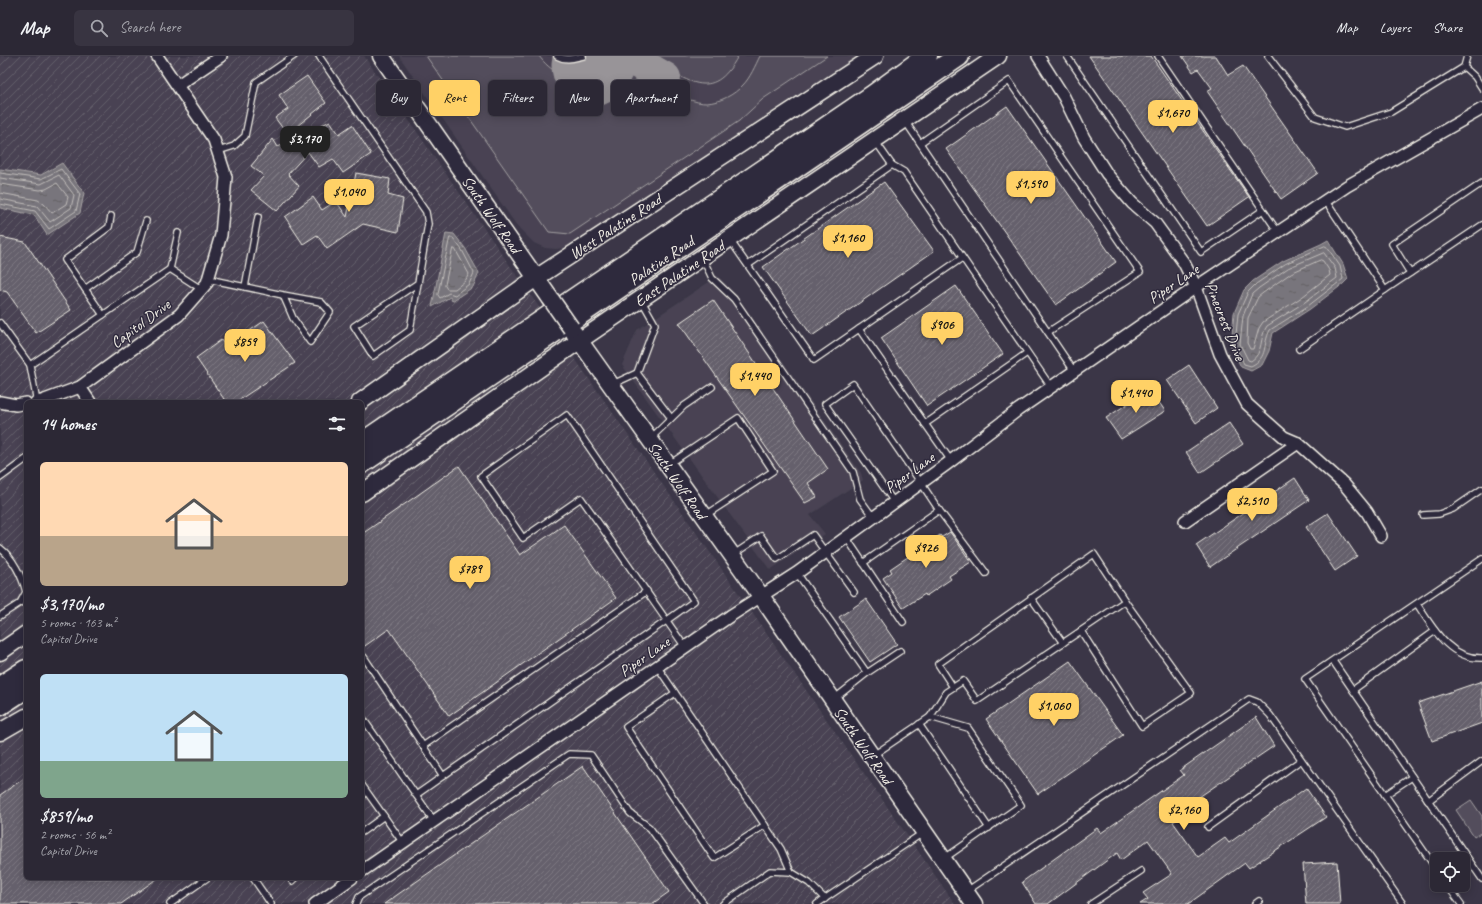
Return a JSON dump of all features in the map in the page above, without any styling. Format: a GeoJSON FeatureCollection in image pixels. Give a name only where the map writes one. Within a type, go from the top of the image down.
{"type":"FeatureCollection","features":[{"type":"Feature","properties":{"kind":"highway","name":"Palatine Road"},"geometry":{"type":"LineString","coordinates":[[364,442],[840,118],[927,56]]}},
{"type":"Feature","properties":{"kind":"highway","name":"Palatine Road"},"geometry":{"type":"LineString","coordinates":[[364,462],[959,56]]}},
{"type":"Feature","properties":{"kind":"highway"},"geometry":{"type":"LineString","coordinates":[[3,685],[24,667]]}},
{"type":"Feature","properties":{"kind":"highway"},"geometry":{"type":"LineString","coordinates":[[3,685],[24,671]]}},
{"type":"Feature","properties":{"kind":"highway"},"geometry":{"type":"LineString","coordinates":[[0,705],[24,689]]}},
{"type":"Feature","properties":{"kind":"street","name":"Capitol Drive"},"geometry":{"type":"LineString","coordinates":[[45,400],[80,387],[179,315],[207,283],[221,236],[226,177],[214,140],[157,56]]}},
{"type":"Feature","properties":{"kind":"street"},"geometry":{"type":"LineString","coordinates":[[178,85],[221,56]]}},
{"type":"Feature","properties":{"kind":"street","name":"South Wolf Road"},"geometry":{"type":"LineString","coordinates":[[381,56],[575,335],[761,596],[969,899]]}},
{"type":"Feature","properties":{"kind":"street","name":"West Palatine Road"},"geometry":{"type":"LineString","coordinates":[[363,400],[536,278],[875,56]]}},
{"type":"Feature","properties":{"kind":"street","name":"East Palatine Road"},"geometry":{"type":"LineString","coordinates":[[364,491],[575,335],[641,299],[998,56]]}},
{"type":"Feature","properties":{"kind":"street","name":"Pinecrest Drive"},"geometry":{"type":"LineString","coordinates":[[1038,56],[1064,97],[1084,138],[1107,174],[1132,203],[1155,223],[1184,263],[1196,287],[1220,354],[1247,404],[1284,437],[1298,443],[1344,484],[1367,512],[1381,536]]}},
{"type":"Feature","properties":{"kind":"street","name":"Piper Lane"},"geometry":{"type":"LineString","coordinates":[[364,870],[657,666],[797,573],[951,461],[1018,410],[1325,199],[1482,109]]}},
{"type":"Feature","properties":{"kind":"street"},"geometry":{"type":"LineString","coordinates":[[80,387],[89,400]]}},
{"type":"Feature","properties":{"kind":"street"},"geometry":{"type":"LineString","coordinates":[[0,402],[16,405],[24,403]]}},
{"type":"Feature","properties":{"kind":"street"},"geometry":{"type":"LineString","coordinates":[[1184,520],[1298,443]]}},
{"type":"Feature","properties":{"kind":"street"},"geometry":{"type":"LineString","coordinates":[[0,652],[24,635]]}},
{"type":"Feature","properties":{"kind":"street"},"geometry":{"type":"LineString","coordinates":[[0,732],[24,718]]}},
{"type":"Feature","properties":{"kind":"street"},"geometry":{"type":"LineString","coordinates":[[314,904],[349,880]]}},
{"type":"Feature","properties":{"kind":"lane"},"geometry":{"type":"LineString","coordinates":[[218,151],[234,146],[245,136],[256,82],[294,56]]}},
{"type":"Feature","properties":{"kind":"lane"},"geometry":{"type":"LineString","coordinates":[[319,56],[426,212],[428,224],[418,283],[410,330],[373,356],[354,326],[418,283]]}},
{"type":"Feature","properties":{"kind":"lane"},"geometry":{"type":"LineString","coordinates":[[557,56],[569,60],[584,56]]}},
{"type":"Feature","properties":{"kind":"lane"},"geometry":{"type":"LineString","coordinates":[[1067,56],[1202,252],[1263,210]]}},
{"type":"Feature","properties":{"kind":"lane"},"geometry":{"type":"LineString","coordinates":[[1158,56],[1278,232]]}},
{"type":"Feature","properties":{"kind":"lane"},"geometry":{"type":"LineString","coordinates":[[1268,56],[1315,117],[1345,127],[1391,112],[1464,67],[1468,56]]}},
{"type":"Feature","properties":{"kind":"lane"},"geometry":{"type":"LineString","coordinates":[[1464,67],[1475,77],[1482,88]]}},
{"type":"Feature","properties":{"kind":"lane"},"geometry":{"type":"LineString","coordinates":[[920,143],[1009,81],[1140,272],[1048,332]]}},
{"type":"Feature","properties":{"kind":"lane"},"geometry":{"type":"LineString","coordinates":[[904,120],[1074,371]]}},
{"type":"Feature","properties":{"kind":"lane"},"geometry":{"type":"LineString","coordinates":[[874,140],[892,165],[904,172],[1051,387]]}},
{"type":"Feature","properties":{"kind":"lane"},"geometry":{"type":"LineString","coordinates":[[748,265],[892,165]]}},
{"type":"Feature","properties":{"kind":"lane"},"geometry":{"type":"LineString","coordinates":[[1410,273],[1392,244],[1482,183]]}},
{"type":"Feature","properties":{"kind":"lane"},"geometry":{"type":"LineString","coordinates":[[1325,199],[1386,290]]}},
{"type":"Feature","properties":{"kind":"lane"},"geometry":{"type":"LineString","coordinates":[[103,315],[66,260],[109,227],[111,216]]}},
{"type":"Feature","properties":{"kind":"lane"},"geometry":{"type":"LineString","coordinates":[[245,287],[258,217]]}},
{"type":"Feature","properties":{"kind":"lane"},"geometry":{"type":"LineString","coordinates":[[85,289],[136,252],[146,221]]}},
{"type":"Feature","properties":{"kind":"lane"},"geometry":{"type":"LineString","coordinates":[[1299,349],[1482,225]]}},
{"type":"Feature","properties":{"kind":"lane"},"geometry":{"type":"LineString","coordinates":[[30,365],[170,269],[178,233]]}},
{"type":"Feature","properties":{"kind":"lane"},"geometry":{"type":"LineString","coordinates":[[730,239],[814,360],[962,258]]}},
{"type":"Feature","properties":{"kind":"lane"},"geometry":{"type":"LineString","coordinates":[[702,258],[712,278],[734,299],[853,472],[860,499],[873,518]]}},
{"type":"Feature","properties":{"kind":"lane"},"geometry":{"type":"LineString","coordinates":[[170,269],[201,289]]}},
{"type":"Feature","properties":{"kind":"lane"},"geometry":{"type":"LineString","coordinates":[[208,279],[321,302],[330,312],[310,342],[293,318],[283,295]]}},
{"type":"Feature","properties":{"kind":"lane"},"geometry":{"type":"LineString","coordinates":[[611,385],[637,373],[655,324],[641,299]]}},
{"type":"Feature","properties":{"kind":"lane"},"geometry":{"type":"LineString","coordinates":[[0,323],[30,365],[36,400]]}},
{"type":"Feature","properties":{"kind":"lane"},"geometry":{"type":"LineString","coordinates":[[859,329],[951,461]]}},
{"type":"Feature","properties":{"kind":"lane"},"geometry":{"type":"LineString","coordinates":[[926,424],[1027,353]]}},
{"type":"Feature","properties":{"kind":"lane"},"geometry":{"type":"LineString","coordinates":[[637,373],[671,418]]}},
{"type":"Feature","properties":{"kind":"lane"},"geometry":{"type":"LineString","coordinates":[[894,502],[825,404],[853,384],[939,510],[986,572]]}},
{"type":"Feature","properties":{"kind":"lane"},"geometry":{"type":"LineString","coordinates":[[650,440],[684,406],[712,387]]}},
{"type":"Feature","properties":{"kind":"lane"},"geometry":{"type":"LineString","coordinates":[[416,795],[666,621],[694,601],[567,415],[481,476],[523,538],[581,498],[647,591],[666,621],[685,647]]}},
{"type":"Feature","properties":{"kind":"lane"},"geometry":{"type":"LineString","coordinates":[[668,465],[738,418],[773,471],[704,516]]}},
{"type":"Feature","properties":{"kind":"lane"},"geometry":{"type":"LineString","coordinates":[[0,478],[24,460]]}},
{"type":"Feature","properties":{"kind":"lane"},"geometry":{"type":"LineString","coordinates":[[1423,514],[1439,514],[1453,509],[1482,489]]}},
{"type":"Feature","properties":{"kind":"lane"},"geometry":{"type":"LineString","coordinates":[[863,563],[939,510]]}},
{"type":"Feature","properties":{"kind":"lane"},"geometry":{"type":"LineString","coordinates":[[732,556],[760,536],[777,559],[813,535],[854,592]]}},
{"type":"Feature","properties":{"kind":"lane"},"geometry":{"type":"LineString","coordinates":[[846,537],[903,622]]}},
{"type":"Feature","properties":{"kind":"lane"},"geometry":{"type":"LineString","coordinates":[[0,548],[6,553],[24,584]]}},
{"type":"Feature","properties":{"kind":"lane"},"geometry":{"type":"LineString","coordinates":[[953,687],[938,664],[1094,554],[1125,601],[1191,693],[1142,726],[1080,631]]}},
{"type":"Feature","properties":{"kind":"lane"},"geometry":{"type":"LineString","coordinates":[[1430,860],[1305,679],[1482,559]]}},
{"type":"Feature","properties":{"kind":"lane"},"geometry":{"type":"LineString","coordinates":[[797,573],[867,673]]}},
{"type":"Feature","properties":{"kind":"lane"},"geometry":{"type":"LineString","coordinates":[[423,746],[647,591]]}},
{"type":"Feature","properties":{"kind":"lane"},"geometry":{"type":"LineString","coordinates":[[0,616],[20,602],[24,595]]}},
{"type":"Feature","properties":{"kind":"lane"},"geometry":{"type":"LineString","coordinates":[[1031,598],[1063,643]]}},
{"type":"Feature","properties":{"kind":"lane"},"geometry":{"type":"LineString","coordinates":[[872,756],[930,717],[946,692],[953,687],[963,681],[977,701],[1125,601]]}},
{"type":"Feature","properties":{"kind":"lane"},"geometry":{"type":"LineString","coordinates":[[1417,604],[1435,631],[1449,647],[1461,654],[1475,658],[1482,658]]}},
{"type":"Feature","properties":{"kind":"lane"},"geometry":{"type":"LineString","coordinates":[[1353,690],[1435,631]]}},
{"type":"Feature","properties":{"kind":"lane"},"geometry":{"type":"LineString","coordinates":[[833,700],[867,673],[900,651]]}},
{"type":"Feature","properties":{"kind":"lane"},"geometry":{"type":"LineString","coordinates":[[364,657],[443,776]]}},
{"type":"Feature","properties":{"kind":"lane"},"geometry":{"type":"LineString","coordinates":[[1333,661],[1482,879]]}},
{"type":"Feature","properties":{"kind":"lane"},"geometry":{"type":"LineString","coordinates":[[657,666],[782,849],[791,872]]}},
{"type":"Feature","properties":{"kind":"lane"},"geometry":{"type":"LineString","coordinates":[[675,693],[626,727],[714,858],[765,825]]}},
{"type":"Feature","properties":{"kind":"lane"},"geometry":{"type":"LineString","coordinates":[[969,899],[1249,699],[1257,702],[1270,715],[1403,904]]}},
{"type":"Feature","properties":{"kind":"lane"},"geometry":{"type":"LineString","coordinates":[[930,717],[968,728],[1022,805],[943,860]]}},
{"type":"Feature","properties":{"kind":"lane"},"geometry":{"type":"LineString","coordinates":[[364,720],[434,821]]}},
{"type":"Feature","properties":{"kind":"lane"},"geometry":{"type":"LineString","coordinates":[[919,724],[989,828]]}},
{"type":"Feature","properties":{"kind":"lane"},"geometry":{"type":"LineString","coordinates":[[356,904],[359,897],[569,754],[591,755],[630,813],[650,828],[704,904]]}},
{"type":"Feature","properties":{"kind":"lane"},"geometry":{"type":"LineString","coordinates":[[1208,826],[1301,760]]}},
{"type":"Feature","properties":{"kind":"lane"},"geometry":{"type":"LineString","coordinates":[[1428,801],[1482,760]]}},
{"type":"Feature","properties":{"kind":"lane"},"geometry":{"type":"LineString","coordinates":[[1385,795],[1412,777]]}},
{"type":"Feature","properties":{"kind":"lane"},"geometry":{"type":"LineString","coordinates":[[364,789],[403,843]]}},
{"type":"Feature","properties":{"kind":"lane"},"geometry":{"type":"LineString","coordinates":[[364,831],[384,816]]}},
{"type":"Feature","properties":{"kind":"lane"},"geometry":{"type":"LineString","coordinates":[[817,904],[924,832]]}},
{"type":"Feature","properties":{"kind":"lane"},"geometry":{"type":"LineString","coordinates":[[723,904],[770,871],[791,872],[809,883],[825,899]]}},
{"type":"Feature","properties":{"kind":"lane"},"geometry":{"type":"LineString","coordinates":[[1091,904],[1141,871]]}},
{"type":"Feature","properties":{"kind":"lane"},"geometry":{"type":"LineString","coordinates":[[170,904],[204,880]]}},
{"type":"Feature","properties":{"kind":"lane"},"geometry":{"type":"LineString","coordinates":[[254,880],[271,904]]}},
{"type":"Feature","properties":{"kind":"lane"},"geometry":{"type":"LineString","coordinates":[[1453,892],[1461,904]]}},
{"type":"Feature","properties":{"kind":"shaded area"},"geometry":{"type":"Polygon","coordinates":[[[0,56],[364,56],[381,80],[376,80],[376,116],[406,116],[955,904],[0,904],[0,56]]]}},
{"type":"Feature","properties":{"kind":"shaded area"},"geometry":{"type":"Polygon","coordinates":[[[399,56],[858,56],[582,241],[569,247],[556,249],[545,248],[534,243],[517,226],[441,116],[480,116],[480,80],[429,80],[429,99],[421,88],[421,80],[416,80],[399,56]]]}},
{"type":"Feature","properties":{"kind":"shaded area"},"geometry":{"type":"Polygon","coordinates":[[[426,56],[539,56],[553,70],[565,75],[577,75],[594,65],[612,61],[647,80],[611,80],[611,116],[690,116],[690,99],[707,103],[722,100],[731,95],[746,82],[760,56],[827,56],[763,99],[739,121],[570,234],[549,232],[468,116],[480,116],[480,80],[443,80],[426,56]]]}},
{"type":"Feature","properties":{"kind":"shaded area"},"geometry":{"type":"Polygon","coordinates":[[[647,56],[738,56],[728,71],[718,80],[708,84],[687,80],[647,56]]]}},
{"type":"Feature","properties":{"kind":"shaded area"},"geometry":{"type":"Polygon","coordinates":[[[718,276],[737,296],[861,473],[863,480],[810,515],[825,534],[770,570],[622,365],[637,330],[718,276]]]}},
{"type":"Feature","properties":{"kind":"shaded area"},"geometry":{"type":"Polygon","coordinates":[[[1471,800],[1482,816],[1482,832],[1474,837],[1456,810],[1471,800]]]}},
{"type":"Feature","properties":{"kind":"water"},"geometry":{"type":"Polygon","coordinates":[[[62,163],[84,193],[80,213],[47,235],[34,215],[0,208],[0,169],[41,175],[62,163]]]}},
{"type":"Feature","properties":{"kind":"water"},"geometry":{"type":"Polygon","coordinates":[[[446,233],[454,234],[465,248],[479,273],[473,287],[452,301],[450,297],[432,307],[446,233]]]}},
{"type":"Feature","properties":{"kind":"water"},"geometry":{"type":"Polygon","coordinates":[[[1328,240],[1343,264],[1348,279],[1310,309],[1273,333],[1269,351],[1262,365],[1251,371],[1241,367],[1231,347],[1234,313],[1244,290],[1253,281],[1283,261],[1328,240]]]}},
{"type":"Feature","properties":{"kind":"building"},"geometry":{"type":"Polygon","coordinates":[[[1089,56],[1151,56],[1249,197],[1207,226],[1089,56]]]}},
{"type":"Feature","properties":{"kind":"building"},"geometry":{"type":"Polygon","coordinates":[[[1182,56],[1216,56],[1228,75],[1243,66],[1318,173],[1281,199],[1207,91],[1212,88],[1198,69],[1193,72],[1182,56]]]}},
{"type":"Feature","properties":{"kind":"building"},"geometry":{"type":"Polygon","coordinates":[[[307,76],[326,103],[287,134],[275,118],[288,109],[279,95],[307,76]]]}},
{"type":"Feature","properties":{"kind":"building"},"geometry":{"type":"Polygon","coordinates":[[[1007,106],[1116,262],[1056,305],[946,149],[1007,106]]]}},
{"type":"Feature","properties":{"kind":"building"},"geometry":{"type":"Polygon","coordinates":[[[330,121],[339,134],[352,125],[371,154],[343,173],[333,159],[319,167],[308,152],[288,174],[299,186],[277,211],[251,190],[264,176],[251,166],[273,139],[278,147],[330,121]]]}},
{"type":"Feature","properties":{"kind":"building"},"geometry":{"type":"Polygon","coordinates":[[[356,173],[390,179],[388,195],[403,199],[398,232],[363,224],[327,249],[317,235],[303,244],[285,217],[313,197],[322,210],[336,201],[347,217],[356,173]]]}},
{"type":"Feature","properties":{"kind":"building"},"geometry":{"type":"Polygon","coordinates":[[[884,182],[934,251],[812,336],[763,267],[884,182]]]}},
{"type":"Feature","properties":{"kind":"building"},"geometry":{"type":"Polygon","coordinates":[[[0,237],[25,242],[71,310],[36,333],[7,292],[0,290],[0,237]]]}},
{"type":"Feature","properties":{"kind":"building"},"geometry":{"type":"Polygon","coordinates":[[[956,286],[1003,354],[927,406],[881,338],[956,286]]]}},
{"type":"Feature","properties":{"kind":"building"},"geometry":{"type":"Polygon","coordinates":[[[713,300],[828,469],[808,483],[817,497],[805,503],[679,323],[713,300]]]}},
{"type":"Feature","properties":{"kind":"building"},"geometry":{"type":"Polygon","coordinates":[[[264,321],[295,363],[239,400],[225,400],[196,358],[221,340],[226,347],[264,321]]]}},
{"type":"Feature","properties":{"kind":"building"},"geometry":{"type":"Polygon","coordinates":[[[1189,365],[1217,408],[1196,423],[1167,380],[1189,365]]]}},
{"type":"Feature","properties":{"kind":"building"},"geometry":{"type":"Polygon","coordinates":[[[1150,389],[1165,411],[1121,439],[1106,418],[1150,389]]]}},
{"type":"Feature","properties":{"kind":"building"},"geometry":{"type":"Polygon","coordinates":[[[1229,423],[1243,444],[1200,473],[1186,452],[1229,423]]]}},
{"type":"Feature","properties":{"kind":"building"},"geometry":{"type":"Polygon","coordinates":[[[459,466],[520,555],[564,525],[616,598],[449,716],[389,629],[364,647],[364,533],[459,466]]]}},
{"type":"Feature","properties":{"kind":"building"},"geometry":{"type":"Polygon","coordinates":[[[1295,478],[1309,500],[1210,567],[1196,545],[1295,478]]]}},
{"type":"Feature","properties":{"kind":"building"},"geometry":{"type":"Polygon","coordinates":[[[1328,513],[1357,556],[1335,571],[1306,527],[1328,513]]]}},
{"type":"Feature","properties":{"kind":"building"},"geometry":{"type":"Polygon","coordinates":[[[950,532],[971,562],[949,576],[951,579],[926,596],[925,594],[903,608],[883,578],[892,572],[890,569],[940,535],[942,537],[950,532]]]}},
{"type":"Feature","properties":{"kind":"building"},"geometry":{"type":"Polygon","coordinates":[[[866,599],[897,644],[870,662],[839,617],[866,599]]]}},
{"type":"Feature","properties":{"kind":"building"},"geometry":{"type":"Polygon","coordinates":[[[1070,661],[1123,735],[1038,794],[986,719],[1070,661]]]}},
{"type":"Feature","properties":{"kind":"building"},"geometry":{"type":"Polygon","coordinates":[[[1482,681],[1482,723],[1432,741],[1418,703],[1482,681]]]}},
{"type":"Feature","properties":{"kind":"building"},"geometry":{"type":"Polygon","coordinates":[[[1256,717],[1274,746],[1199,797],[1203,802],[1173,822],[1198,857],[1225,838],[1229,843],[1306,788],[1326,817],[1249,868],[1245,863],[1188,904],[1140,904],[1148,899],[1143,893],[1172,874],[1148,840],[1121,860],[1117,853],[1048,904],[1036,904],[1022,882],[1097,828],[1101,833],[1184,775],[1180,770],[1256,717]]]}},
{"type":"Feature","properties":{"kind":"building"},"geometry":{"type":"Polygon","coordinates":[[[583,766],[669,892],[652,904],[384,904],[583,766]]]}},
{"type":"Feature","properties":{"kind":"building"},"geometry":{"type":"Polygon","coordinates":[[[24,778],[24,880],[155,880],[121,904],[0,904],[0,795],[24,778]]]}},
{"type":"Feature","properties":{"kind":"building"},"geometry":{"type":"Polygon","coordinates":[[[1337,862],[1340,904],[1306,904],[1303,864],[1337,862]]]}},
{"type":"Feature","properties":{"kind":"taxiway"},"geometry":{"type":"LineString","coordinates":[[630,56],[633,60],[665,78]]}},
{"type":"Feature","properties":{"kind":"runway"},"geometry":{"type":"LineString","coordinates":[[592,66],[597,56]]}}]}
